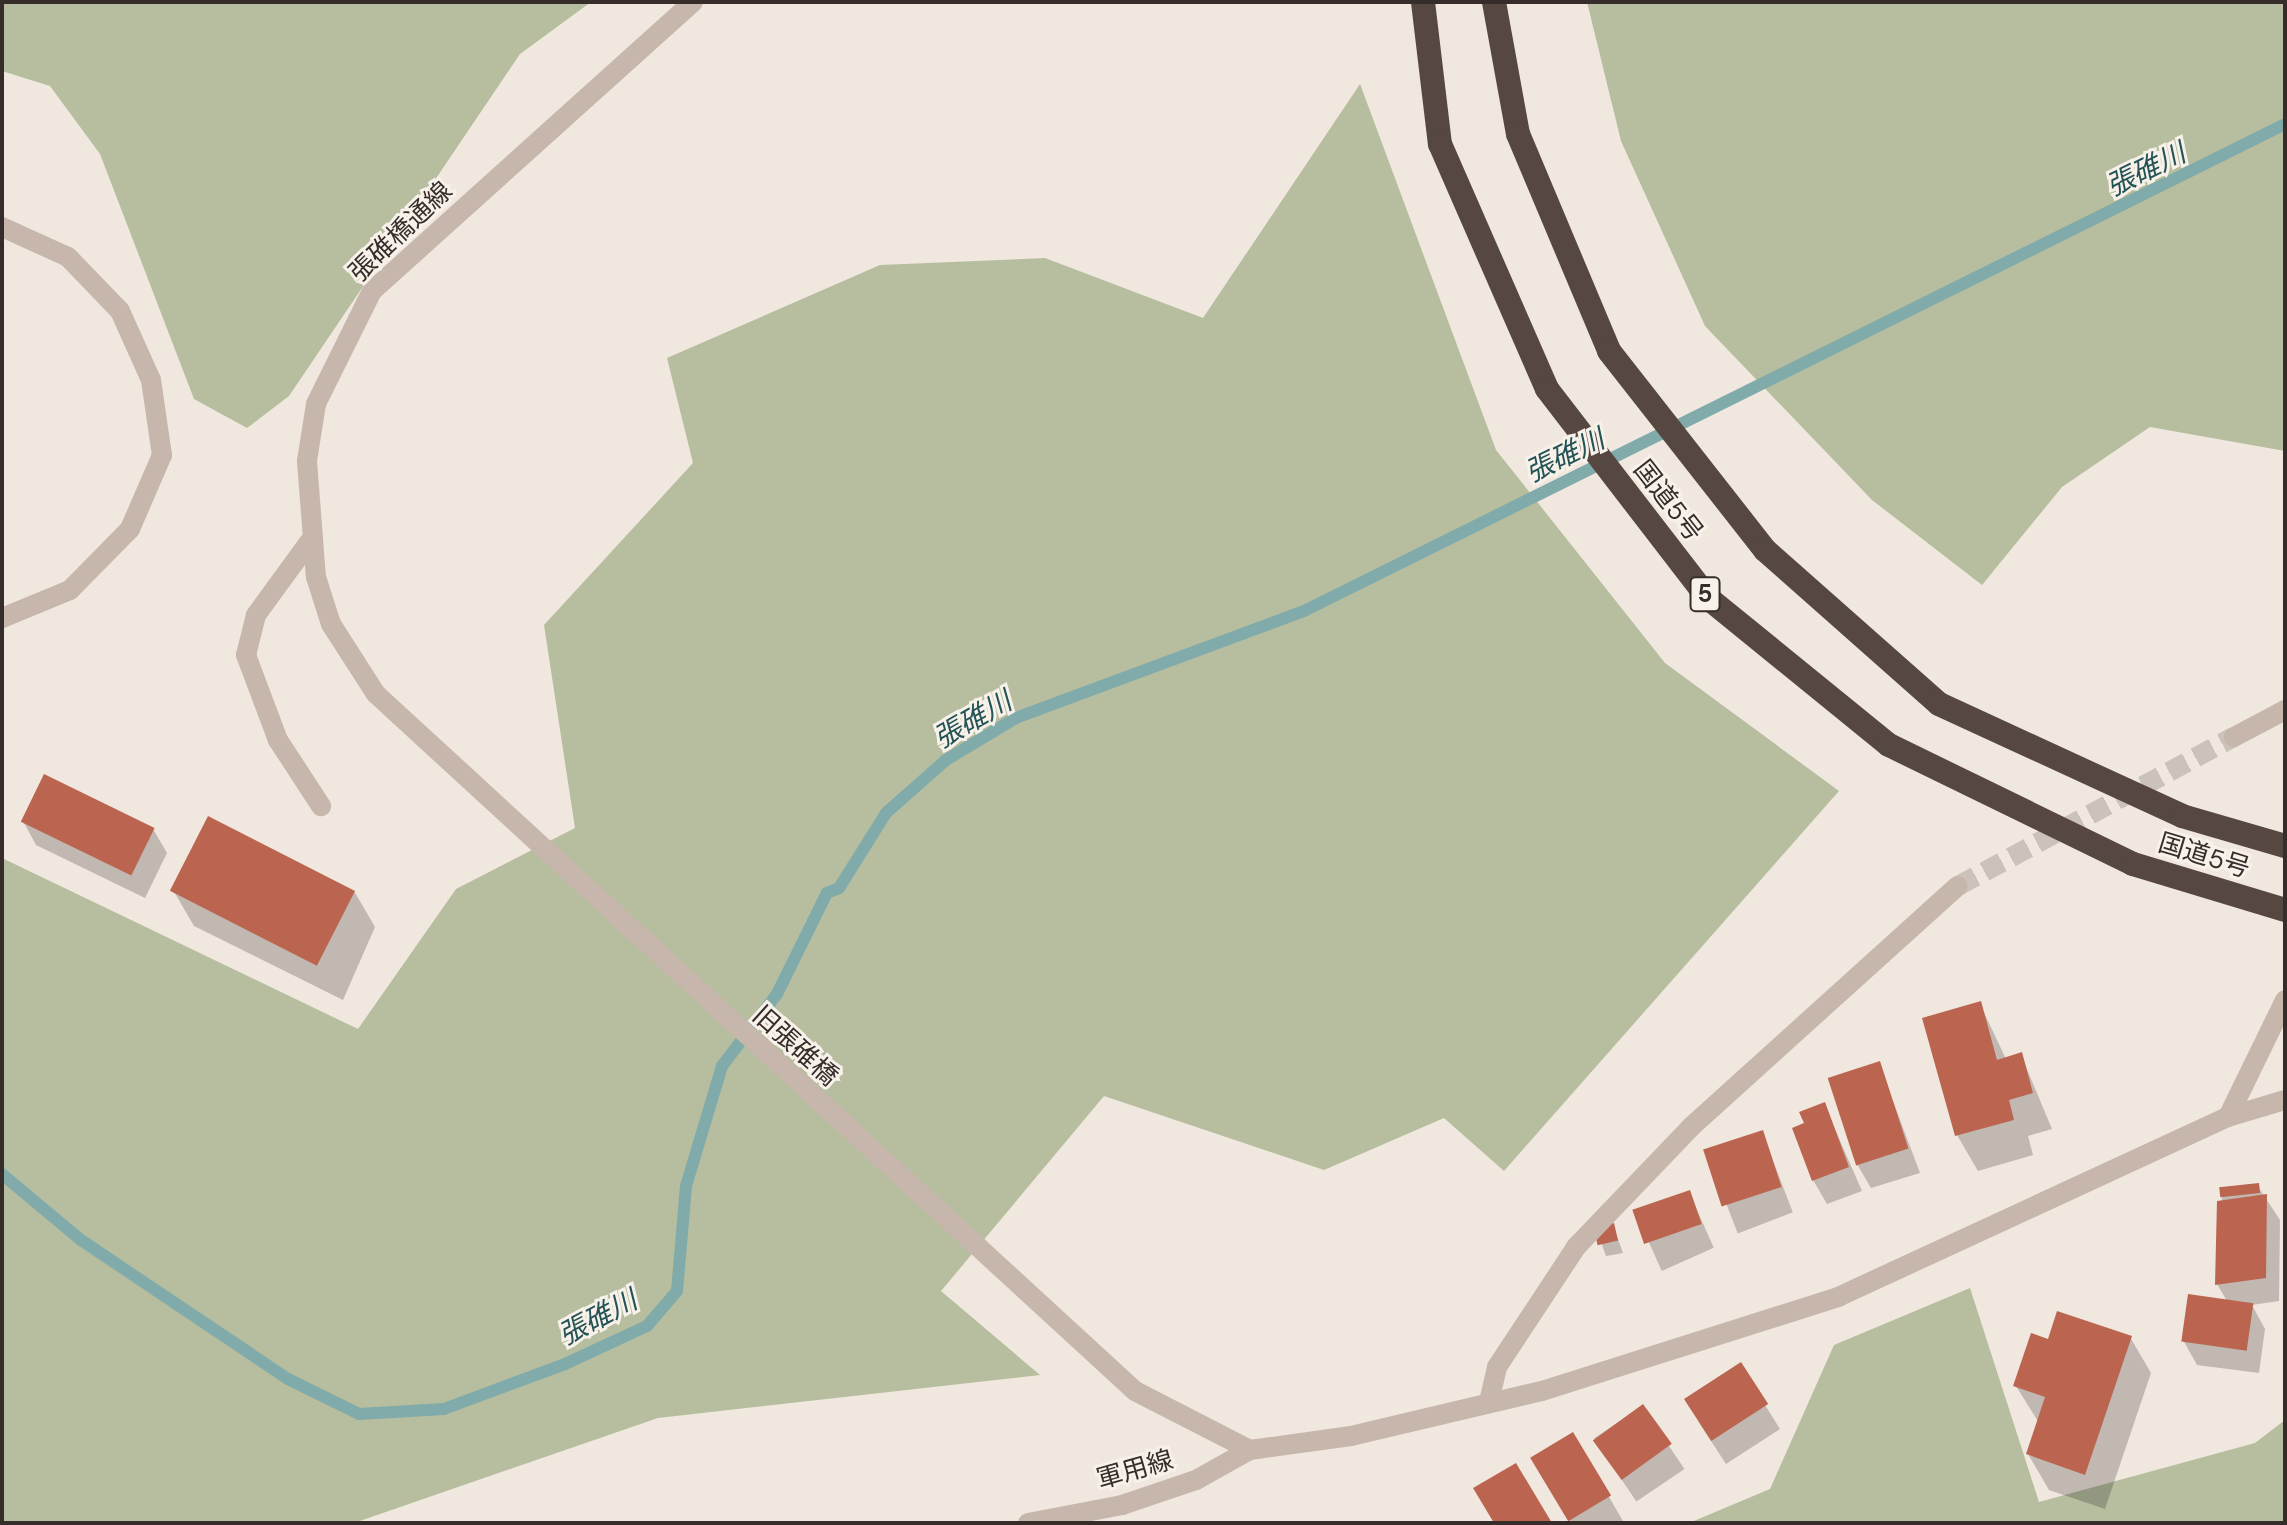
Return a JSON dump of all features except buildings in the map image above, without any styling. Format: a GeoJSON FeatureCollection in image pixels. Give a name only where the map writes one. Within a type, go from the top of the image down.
{"type":"FeatureCollection","features":[{"type":"Feature","properties":{"kind":"highway","name":"国道5号"},"geometry":{"type":"LineString","coordinates":[[1423,2],[1440,144],[1547,389],[1708,598],[1889,745],[2133,864],[2285,910]]}},
{"type":"Feature","properties":{"kind":"highway","name":"国道5号"},"geometry":{"type":"LineString","coordinates":[[1494,2],[1518,134],[1609,351],[1765,550],[1939,704],[2182,816],[2285,846]]}},
{"type":"Feature","properties":{"kind":"street","name":"張碓橋通線"},"geometry":{"type":"LineString","coordinates":[[598,905],[376,694],[331,624],[310,541],[307,461],[316,404],[372,291],[693,2]]}},
{"type":"Feature","properties":{"kind":"street"},"geometry":{"type":"LineString","coordinates":[[2,227],[68,257],[120,311],[151,380],[162,455],[130,529],[100,560],[70,590],[2,618]]}},
{"type":"Feature","properties":{"kind":"street"},"geometry":{"type":"LineString","coordinates":[[310,541],[256,615],[246,655],[278,740],[321,806]]}},
{"type":"Feature","properties":{"kind":"street"},"geometry":{"type":"LineString","coordinates":[[2234,737],[2285,710]]}},
{"type":"Feature","properties":{"kind":"street"},"geometry":{"type":"LineString","coordinates":[[1489,1402],[1497,1367],[1576,1247],[1692,1126],[1958,886]]}},
{"type":"Feature","properties":{"kind":"street","name":"旧張碓橋"},"geometry":{"type":"LineString","coordinates":[[598,905],[957,1226],[1135,1391],[1250,1450]]}},
{"type":"Feature","properties":{"kind":"street"},"geometry":{"type":"LineString","coordinates":[[2228,1117],[2285,1000]]}},
{"type":"Feature","properties":{"kind":"street"},"geometry":{"type":"LineString","coordinates":[[1250,1450],[1351,1436],[1489,1402],[1838,1297],[2228,1117],[2285,1100]]}},
{"type":"Feature","properties":{"kind":"street","name":"軍用線"},"geometry":{"type":"LineString","coordinates":[[1028,1523],[1122,1505],[1196,1480],[1250,1450]]}},
{"type":"Feature","properties":{"kind":"green space"},"geometry":{"type":"Polygon","coordinates":[[[2,2],[591,2],[520,54],[289,396],[247,428],[194,399],[100,154],[50,86],[2,71],[2,2]]]}},
{"type":"Feature","properties":{"kind":"green space"},"geometry":{"type":"Polygon","coordinates":[[[1587,2],[2285,2],[2285,451],[2150,427],[2062,487],[1982,585],[1872,500],[1705,326],[1621,141],[1587,2]]]}},
{"type":"Feature","properties":{"kind":"green space"},"geometry":{"type":"Polygon","coordinates":[[[1360,84],[1496,450],[1665,663],[1839,791],[1504,1171],[1444,1118],[1324,1170],[1104,1096],[941,1291],[1040,1375],[658,1418],[354,1523],[2,1523],[2,858],[358,1029],[456,889],[575,828],[544,625],[693,463],[667,358],[880,265],[1045,258],[1203,318],[1360,84]]]}},
{"type":"Feature","properties":{"kind":"green space"},"geometry":{"type":"Polygon","coordinates":[[[1970,1288],[2039,1502],[2255,1443],[2285,1420],[2285,1523],[1689,1523],[1770,1489],[1834,1345],[1970,1288]]]}},
{"type":"Feature","properties":{"kind":"waterway","name":"張碓川"},"geometry":{"type":"LineString","coordinates":[[2,1174],[81,1240],[288,1379],[359,1414],[444,1409],[565,1364],[647,1326],[677,1291],[686,1186],[722,1066],[777,994],[827,893],[839,888],[886,813],[946,760],[1016,718],[1306,610],[2285,124]]}},
{"type":"Feature","properties":{"kind":"tunnel"},"geometry":{"type":"LineString","coordinates":[[1958,886],[2234,737]]}}]}
